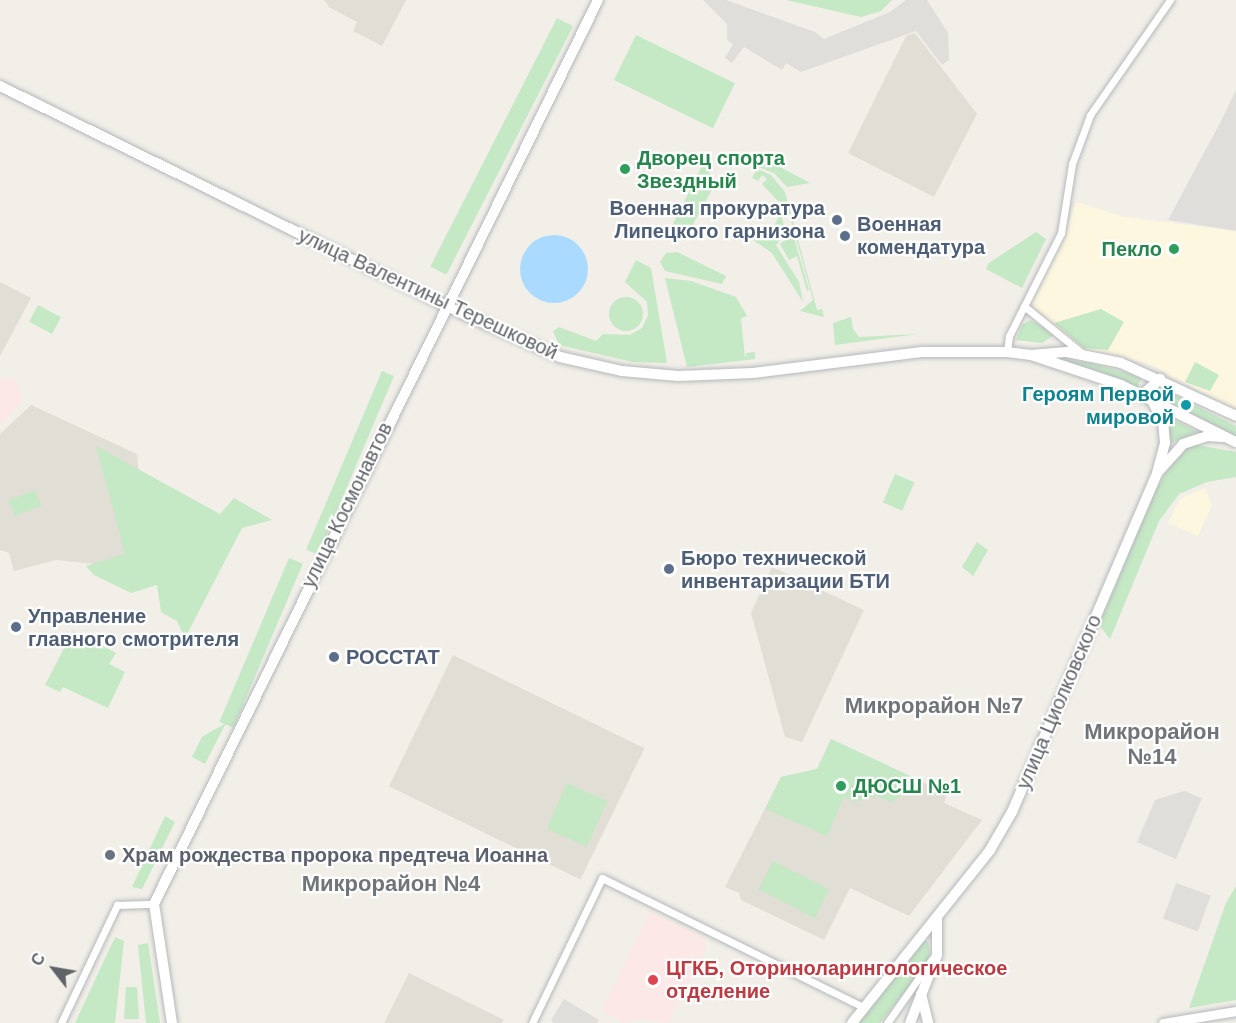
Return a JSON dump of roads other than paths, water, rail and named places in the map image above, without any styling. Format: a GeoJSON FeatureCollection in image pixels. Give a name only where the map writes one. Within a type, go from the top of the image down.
{"type":"FeatureCollection","features":[{"type":"Feature","properties":{"kind":"main road","name":"улица Космонавтов"},"geometry":{"type":"LineString","coordinates":[[154,904],[598,0]]}},
{"type":"Feature","properties":{"kind":"main road","name":"улица Валентины Терешковой"},"geometry":{"type":"LineString","coordinates":[[0,86],[446,306],[554,355],[652,375],[720,376],[944,350],[1031,355],[1067,352],[1121,363],[1236,416]]}},
{"type":"Feature","properties":{"kind":"main road","name":"улица Валентины Терешковой"},"geometry":{"type":"LineString","coordinates":[[1031,355],[1148,397],[1232,440]]}},
{"type":"Feature","properties":{"kind":"main road"},"geometry":{"type":"LineString","coordinates":[[1157,473],[1164,443],[1163,422],[1148,397],[1148,387],[1160,380]]}},
{"type":"Feature","properties":{"kind":"main road"},"geometry":{"type":"LineString","coordinates":[[1157,473],[1183,444],[1207,436],[1232,440]]}},
{"type":"Feature","properties":{"kind":"main road","name":"улица Циолковского"},"geometry":{"type":"LineString","coordinates":[[852,1023],[990,850],[1012,812],[1157,473]]}},
{"type":"Feature","properties":{"kind":"main road"},"geometry":{"type":"LineString","coordinates":[[154,904],[172,1023]]}},
{"type":"Feature","properties":{"kind":"main road"},"geometry":{"type":"LineString","coordinates":[[910,1023],[938,950],[937,917]]}},
{"type":"Feature","properties":{"kind":"main road"},"geometry":{"type":"LineString","coordinates":[[921,993],[928,1023]]}},
{"type":"Feature","properties":{"kind":"street"},"geometry":{"type":"LineString","coordinates":[[1007,352],[1016,322],[1061,233],[1072,164],[1090,115],[1170,0]]}},
{"type":"Feature","properties":{"kind":"street"},"geometry":{"type":"LineString","coordinates":[[1024,306],[1084,355]]}},
{"type":"Feature","properties":{"kind":"street"},"geometry":{"type":"LineString","coordinates":[[1016,322],[1026,314],[1035,315]]}},
{"type":"Feature","properties":{"kind":"street"},"geometry":{"type":"LineString","coordinates":[[532,1023],[602,878],[863,1007]]}},
{"type":"Feature","properties":{"kind":"street"},"geometry":{"type":"LineString","coordinates":[[61,1023],[117,905],[154,904]]}},
{"type":"Feature","properties":{"kind":"street"},"geometry":{"type":"LineString","coordinates":[[887,1023],[938,950]]}},
{"type":"Feature","properties":{"kind":"street"},"geometry":{"type":"LineString","coordinates":[[1162,1023],[1236,1011]]}},
{"type":"Feature","properties":{"kind":"water"},"geometry":{"type":"Polygon","coordinates":[[[554,235],[567,238],[578,245],[585,256],[588,269],[585,282],[578,293],[567,300],[554,303],[541,300],[530,293],[523,282],[520,269],[523,256],[530,245],[541,238],[554,235]]]}},
{"type":"Feature","properties":{"kind":"place","name":"Дворец спорта Звездный"},"geometry":{"type":"Point","coordinates":[625,169]}},
{"type":"Feature","properties":{"kind":"place","name":"Военная прокуратура Липецкого гарнизона"},"geometry":{"type":"Point","coordinates":[837,220]}},
{"type":"Feature","properties":{"kind":"place","name":"Военная комендатура"},"geometry":{"type":"Point","coordinates":[845,236]}},
{"type":"Feature","properties":{"kind":"place","name":"Пекло"},"geometry":{"type":"Point","coordinates":[1174,249]}},
{"type":"Feature","properties":{"kind":"place","name":"Героям Первой мировой"},"geometry":{"type":"Point","coordinates":[1186,405]}},
{"type":"Feature","properties":{"kind":"place","name":"Бюро технической инвентаризации БТИ"},"geometry":{"type":"Point","coordinates":[669,569]}},
{"type":"Feature","properties":{"kind":"place","name":"Управление главного смотрителя"},"geometry":{"type":"Point","coordinates":[16,627]}},
{"type":"Feature","properties":{"kind":"place","name":"РОССТАТ"},"geometry":{"type":"Point","coordinates":[334,657]}},
{"type":"Feature","properties":{"kind":"place","name":"ДЮСШ №1"},"geometry":{"type":"Point","coordinates":[841,786]}},
{"type":"Feature","properties":{"kind":"place","name":"Храм рождества пророка предтеча Иоанна"},"geometry":{"type":"Point","coordinates":[110,855]}},
{"type":"Feature","properties":{"kind":"place","name":"ЦГКБ, Оториноларингологическое отделение"},"geometry":{"type":"Point","coordinates":[653,980]}},
{"type":"Feature","properties":{"kind":"district","name":"Микрорайон №7"},"geometry":{"type":"Point","coordinates":[934,706]}},
{"type":"Feature","properties":{"kind":"district","name":"Микрорайон №14"},"geometry":{"type":"Point","coordinates":[1152,744]}},
{"type":"Feature","properties":{"kind":"district","name":"Микрорайон №4"},"geometry":{"type":"Point","coordinates":[391,884]}}]}
